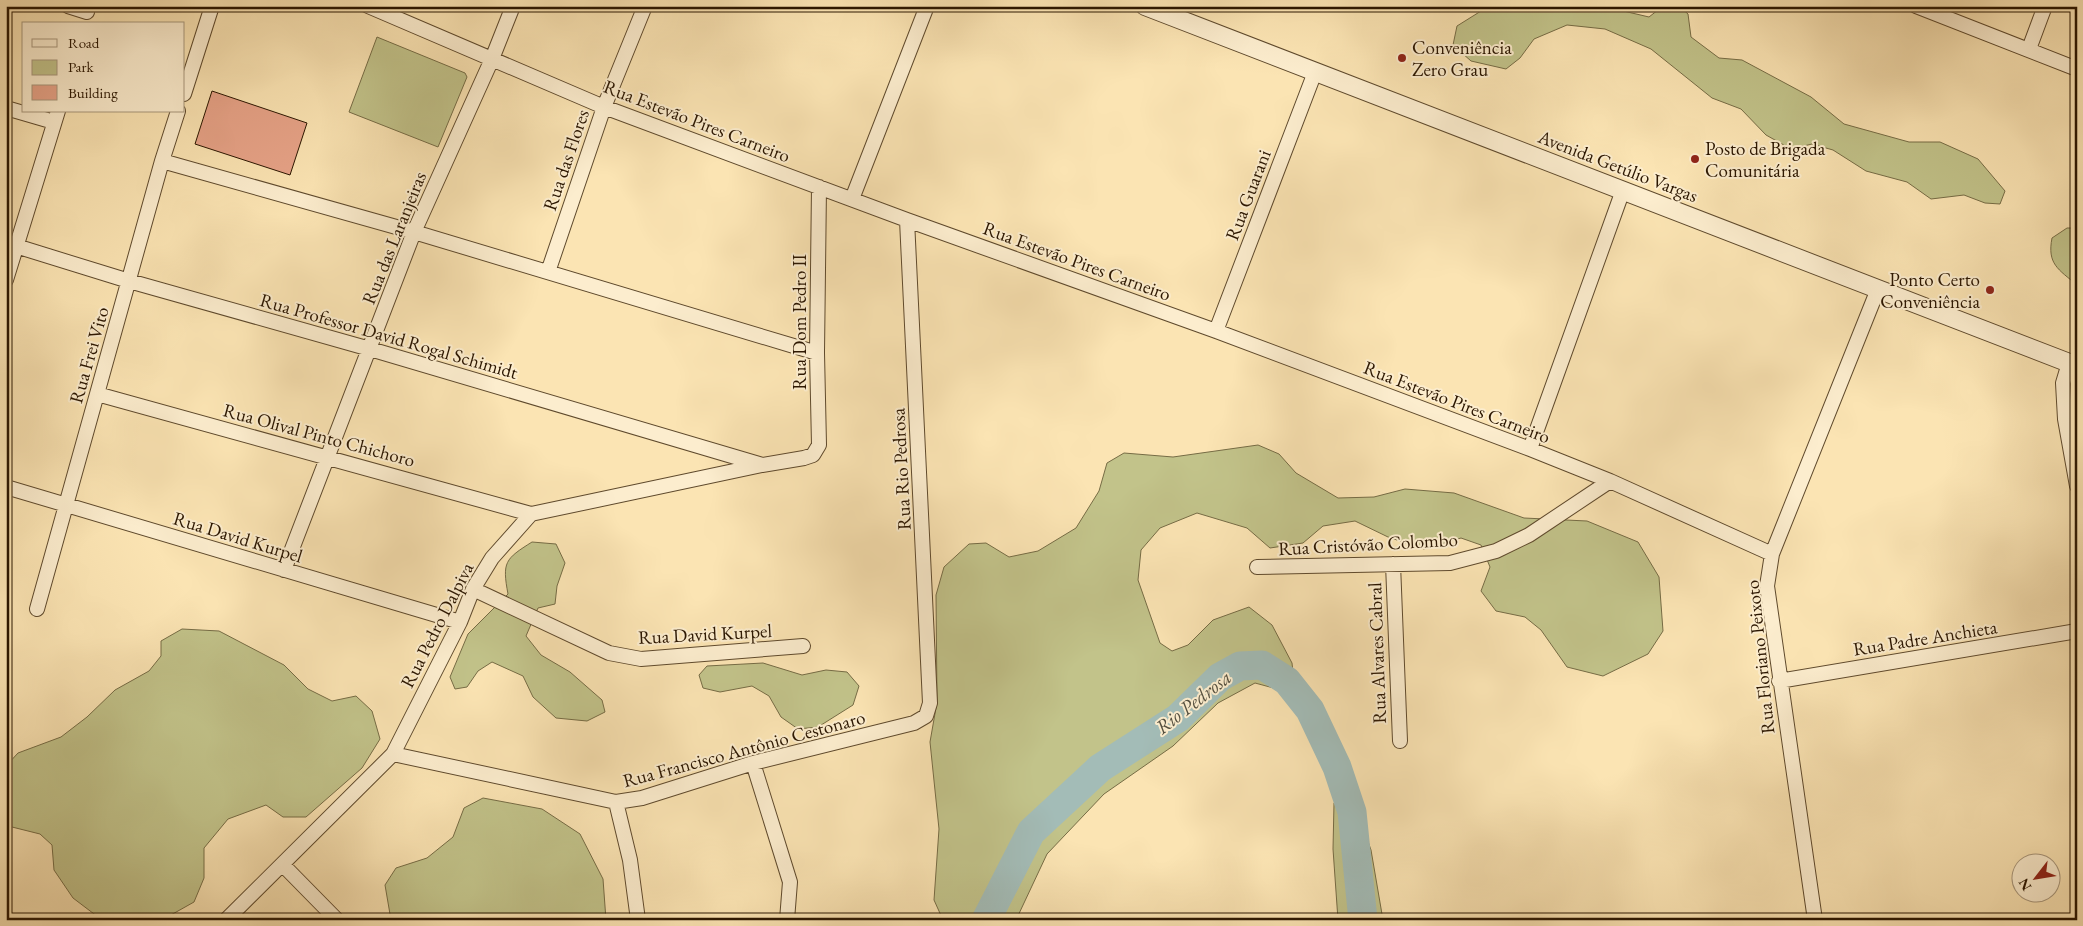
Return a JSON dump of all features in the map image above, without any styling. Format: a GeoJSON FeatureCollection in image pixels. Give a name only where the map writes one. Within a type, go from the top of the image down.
{"type":"FeatureCollection","features":[{"type":"Feature","properties":{"kind":"street"},"geometry":{"type":"LineString","coordinates":[[68,6],[87,14]]}},
{"type":"Feature","properties":{"kind":"street"},"geometry":{"type":"LineString","coordinates":[[185,91],[212,6]]}},
{"type":"Feature","properties":{"kind":"street","name":"Rua Estevão Pires Carneiro"},"geometry":{"type":"LineString","coordinates":[[368,6],[604,107],[907,220],[1216,331],[1530,449],[1610,481],[1772,554]]}},
{"type":"Feature","properties":{"kind":"street","name":"Rua das Laranjeiras"},"geometry":{"type":"LineString","coordinates":[[284,570],[414,232],[492,59],[513,6]]}},
{"type":"Feature","properties":{"kind":"street","name":"Rua das Flores"},"geometry":{"type":"LineString","coordinates":[[548,272],[604,107],[645,6]]}},
{"type":"Feature","properties":{"kind":"street"},"geometry":{"type":"LineString","coordinates":[[852,199],[927,6]]}},
{"type":"Feature","properties":{"kind":"street","name":"Avenida Getúlio Vargas"},"geometry":{"type":"LineString","coordinates":[[1145,6],[2073,364]]}},
{"type":"Feature","properties":{"kind":"street"},"geometry":{"type":"LineString","coordinates":[[1916,6],[2077,69]]}},
{"type":"Feature","properties":{"kind":"street"},"geometry":{"type":"LineString","coordinates":[[2029,49],[2045,6]]}},
{"type":"Feature","properties":{"kind":"street","name":"Rua Guarani"},"geometry":{"type":"LineString","coordinates":[[1216,331],[1315,72]]}},
{"type":"Feature","properties":{"kind":"street"},"geometry":{"type":"LineString","coordinates":[[6,108],[22,111]]}},
{"type":"Feature","properties":{"kind":"street"},"geometry":{"type":"LineString","coordinates":[[6,280],[12,245],[56,117],[28,112]]}},
{"type":"Feature","properties":{"kind":"street","name":"Rua Frei Vito"},"geometry":{"type":"LineString","coordinates":[[37,609],[162,161],[178,112]]}},
{"type":"Feature","properties":{"kind":"street"},"geometry":{"type":"LineString","coordinates":[[162,161],[414,232],[817,353]]}},
{"type":"Feature","properties":{"kind":"street","name":"Rua Dom Pedro II"},"geometry":{"type":"LineString","coordinates":[[762,465],[813,455],[819,445],[817,353],[819,187]]}},
{"type":"Feature","properties":{"kind":"street"},"geometry":{"type":"LineString","coordinates":[[1530,449],[1622,190]]}},
{"type":"Feature","properties":{"kind":"street","name":"Rua Rio Pedrosa"},"geometry":{"type":"LineString","coordinates":[[907,220],[927,618],[930,703],[926,716]]}},
{"type":"Feature","properties":{"kind":"street","name":"Rua Professor David Rogal Schimidt"},"geometry":{"type":"LineString","coordinates":[[12,245],[129,281],[370,349],[762,465]]}},
{"type":"Feature","properties":{"kind":"street","name":"Rua Floriano Peixoto"},"geometry":{"type":"LineString","coordinates":[[1815,920],[1779,681],[1767,586],[1772,554],[1878,289]]}},
{"type":"Feature","properties":{"kind":"street"},"geometry":{"type":"LineString","coordinates":[[2073,364],[2063,383],[2065,419],[2077,486]]}},
{"type":"Feature","properties":{"kind":"street","name":"Rua Olival Pinto Chichoro"},"geometry":{"type":"LineString","coordinates":[[97,394],[531,514]]}},
{"type":"Feature","properties":{"kind":"street"},"geometry":{"type":"LineString","coordinates":[[531,514],[762,465]]}},
{"type":"Feature","properties":{"kind":"street","name":"Rua Cristóvão Colombo"},"geometry":{"type":"LineString","coordinates":[[1257,567],[1450,563],[1496,551],[1529,535],[1610,481]]}},
{"type":"Feature","properties":{"kind":"street","name":"Rua David Kurpel"},"geometry":{"type":"LineString","coordinates":[[6,487],[460,622]]}},
{"type":"Feature","properties":{"kind":"street","name":"Rua Pedro Dalpiva"},"geometry":{"type":"LineString","coordinates":[[226,920],[393,754],[460,622],[473,589],[492,558],[531,514]]}},
{"type":"Feature","properties":{"kind":"street","name":"Rua Alvares Cabral"},"geometry":{"type":"LineString","coordinates":[[1393,564],[1400,741]]}},
{"type":"Feature","properties":{"kind":"street","name":"Rua David Kurpel"},"geometry":{"type":"LineString","coordinates":[[473,589],[609,653],[641,659],[803,646]]}},
{"type":"Feature","properties":{"kind":"street","name":"Rua Padre Anchieta"},"geometry":{"type":"LineString","coordinates":[[1779,681],[2077,631]]}},
{"type":"Feature","properties":{"kind":"street","name":"Rua Francisco Antônio Cestonaro"},"geometry":{"type":"LineString","coordinates":[[393,754],[616,802],[642,798],[753,763],[914,723],[926,716]]}},
{"type":"Feature","properties":{"kind":"street"},"geometry":{"type":"LineString","coordinates":[[753,763],[790,882],[787,920]]}},
{"type":"Feature","properties":{"kind":"street"},"geometry":{"type":"LineString","coordinates":[[616,802],[630,860],[638,920]]}},
{"type":"Feature","properties":{"kind":"street"},"geometry":{"type":"LineString","coordinates":[[283,865],[337,920]]}},
{"type":"Feature","properties":{"kind":"green space"},"geometry":{"type":"Polygon","coordinates":[[[1489,6],[1602,6],[1649,17],[1663,6],[1679,6],[1688,14],[1691,37],[1719,58],[1742,60],[1811,97],[1844,124],[1909,142],[1940,142],[1978,159],[2005,191],[2000,204],[1985,203],[1964,195],[1931,199],[1907,182],[1866,171],[1833,150],[1812,144],[1791,149],[1766,135],[1741,109],[1712,98],[1651,49],[1605,29],[1567,25],[1534,39],[1520,58],[1506,69],[1471,61],[1453,45],[1457,26],[1489,6]]]}},
{"type":"Feature","properties":{"kind":"green space"},"geometry":{"type":"Polygon","coordinates":[[[377,37],[465,73],[467,77],[438,147],[349,112],[377,37]]]}},
{"type":"Feature","properties":{"kind":"green space"},"geometry":{"type":"Polygon","coordinates":[[[2067,228],[2077,228],[2077,285],[2059,270],[2051,254],[2052,238],[2067,228]]]}},
{"type":"Feature","properties":{"kind":"green space"},"geometry":{"type":"Polygon","coordinates":[[[1258,445],[1279,454],[1296,473],[1338,498],[1374,497],[1405,489],[1454,493],[1524,518],[1587,521],[1638,542],[1659,577],[1663,631],[1648,654],[1603,676],[1567,667],[1541,630],[1525,617],[1496,611],[1481,591],[1490,567],[1481,545],[1461,538],[1424,549],[1388,537],[1355,521],[1323,526],[1303,543],[1270,548],[1247,528],[1197,513],[1160,528],[1141,550],[1138,580],[1160,643],[1172,651],[1188,645],[1213,620],[1249,607],[1272,625],[1292,663],[1294,681],[1281,690],[1255,683],[1218,703],[1173,746],[1104,794],[1047,854],[1016,920],[943,920],[934,900],[939,829],[930,742],[937,702],[936,595],[944,567],[969,544],[986,543],[1009,557],[1038,551],[1076,528],[1099,491],[1107,463],[1124,453],[1173,457],[1258,445]]]}},
{"type":"Feature","properties":{"kind":"green space"},"geometry":{"type":"Polygon","coordinates":[[[532,542],[556,544],[565,563],[557,586],[555,604],[538,608],[526,636],[541,655],[570,672],[602,700],[605,712],[587,721],[556,718],[533,697],[523,676],[492,662],[478,671],[467,687],[455,689],[450,677],[468,634],[508,594],[505,575],[511,557],[532,542]]]}},
{"type":"Feature","properties":{"kind":"green space"},"geometry":{"type":"Polygon","coordinates":[[[182,629],[219,631],[284,665],[308,689],[332,701],[356,696],[372,711],[380,739],[362,768],[306,817],[283,817],[266,805],[228,819],[204,848],[204,878],[194,902],[162,920],[102,920],[73,898],[54,870],[52,845],[40,834],[12,827],[6,820],[6,766],[18,753],[61,737],[87,717],[115,690],[149,671],[161,656],[161,641],[182,629]]]}},
{"type":"Feature","properties":{"kind":"green space"},"geometry":{"type":"Polygon","coordinates":[[[763,663],[802,675],[826,670],[847,672],[859,686],[853,705],[818,727],[798,729],[781,717],[769,696],[752,686],[720,692],[703,688],[699,675],[707,666],[763,663]]]}},
{"type":"Feature","properties":{"kind":"green space"},"geometry":{"type":"Polygon","coordinates":[[[1341,795],[1355,805],[1371,850],[1383,920],[1338,920],[1333,849],[1334,803],[1341,795]]]}},
{"type":"Feature","properties":{"kind":"green space"},"geometry":{"type":"Polygon","coordinates":[[[483,798],[542,809],[580,834],[603,879],[606,920],[391,920],[385,885],[396,868],[427,858],[453,837],[464,808],[483,798]]]}},
{"type":"Feature","properties":{"kind":"building"},"geometry":{"type":"Polygon","coordinates":[[[212,91],[307,123],[290,175],[195,144],[212,91]]]}},
{"type":"Feature","properties":{"kind":"waterway","name":"Rio Pedrosa"},"geometry":{"type":"LineString","coordinates":[[986,920],[1031,832],[1100,768],[1178,718],[1220,677],[1240,666],[1262,665],[1287,681],[1310,710],[1337,767],[1352,812],[1363,920]]}},
{"type":"Feature","properties":{"kind":"place","name":"Conveniência Zero Grau"},"geometry":{"type":"Point","coordinates":[1402,58]}},
{"type":"Feature","properties":{"kind":"place","name":"Posto de Brigada Comunitária"},"geometry":{"type":"Point","coordinates":[1695,159]}},
{"type":"Feature","properties":{"kind":"place","name":"Ponto Certo Conveniência"},"geometry":{"type":"Point","coordinates":[1990,290]}}]}
